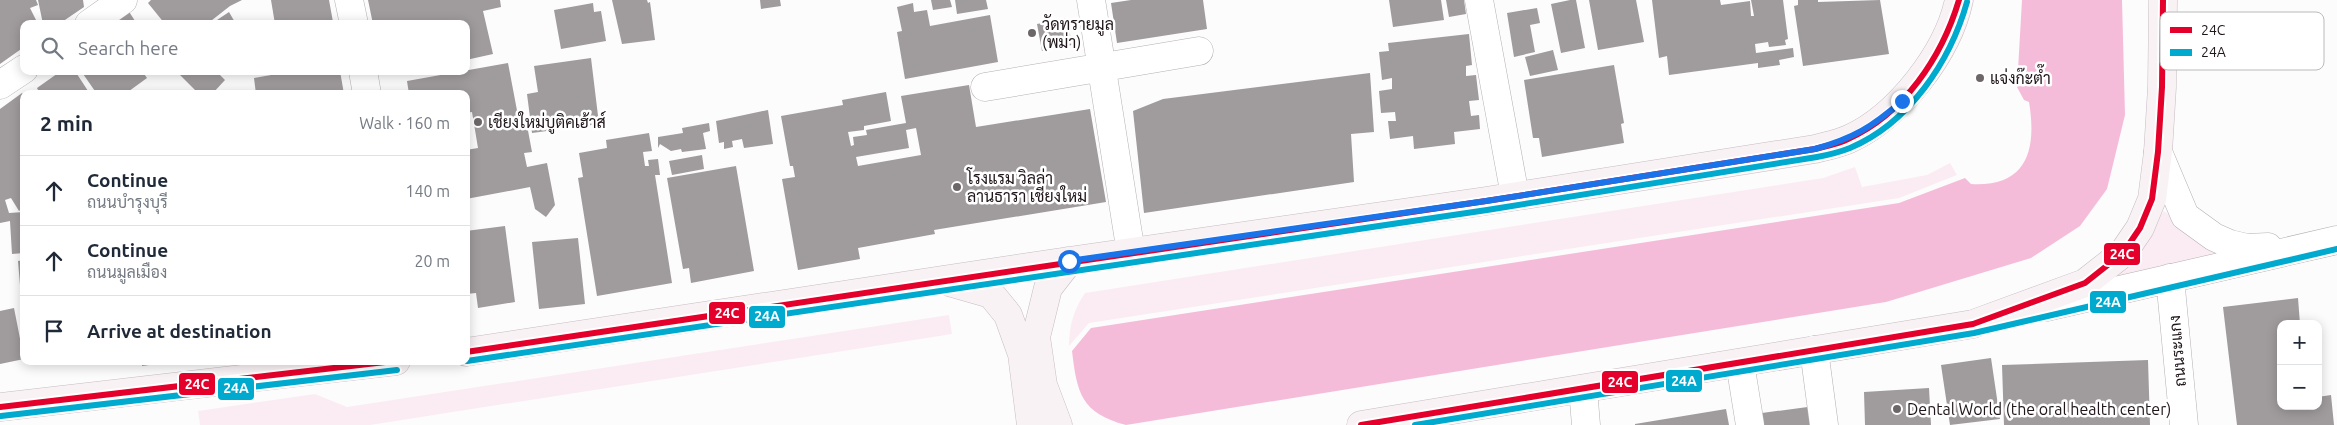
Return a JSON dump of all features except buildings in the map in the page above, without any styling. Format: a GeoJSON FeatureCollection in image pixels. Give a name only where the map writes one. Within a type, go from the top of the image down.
{"type":"FeatureCollection","features":[{"type":"Feature","properties":{"kind":"main road"},"geometry":{"type":"LineString","coordinates":[[470,351],[1514,196],[1815,149],[1848,139],[1878,122],[1902,101],[1940,49],[1958,0]]}},
{"type":"Feature","properties":{"kind":"main road"},"geometry":{"type":"LineString","coordinates":[[1360,425],[1974,324],[2085,284],[2124,253],[2140,228],[2152,199],[2158,152],[2161,70]]}},
{"type":"Feature","properties":{"kind":"main road"},"geometry":{"type":"LineString","coordinates":[[1058,425],[1043,385],[1036,337],[1048,288],[1069,261]]}},
{"type":"Feature","properties":{"kind":"main road"},"geometry":{"type":"LineString","coordinates":[[940,280],[991,294],[1008,315],[1022,354],[1032,425]]}},
{"type":"Feature","properties":{"kind":"main road"},"geometry":{"type":"LineString","coordinates":[[0,407],[362,365]]}},
{"type":"Feature","properties":{"kind":"street"},"geometry":{"type":"LineString","coordinates":[[95,20],[123,0]]}},
{"type":"Feature","properties":{"kind":"street"},"geometry":{"type":"LineString","coordinates":[[350,0],[353,20]]}},
{"type":"Feature","properties":{"kind":"street"},"geometry":{"type":"LineString","coordinates":[[1090,0],[1131,253]]}},
{"type":"Feature","properties":{"kind":"street"},"geometry":{"type":"LineString","coordinates":[[1479,0],[1514,196]]}},
{"type":"Feature","properties":{"kind":"street"},"geometry":{"type":"LineString","coordinates":[[985,86],[1200,51]]}},
{"type":"Feature","properties":{"kind":"street"},"geometry":{"type":"LineString","coordinates":[[0,85],[20,72]]}},
{"type":"Feature","properties":{"kind":"street"},"geometry":{"type":"LineString","coordinates":[[363,75],[366,90]]}},
{"type":"Feature","properties":{"kind":"street"},"geometry":{"type":"LineString","coordinates":[[2158,152],[2185,216],[2214,237],[2230,244],[2247,248],[2307,246]]}},
{"type":"Feature","properties":{"kind":"street"},"geometry":{"type":"LineString","coordinates":[[1974,324],[2337,240]]}},
{"type":"Feature","properties":{"kind":"street","name":"ถนนระแกง"},"geometry":{"type":"LineString","coordinates":[[2170,278],[2184,425]]}},
{"type":"Feature","properties":{"kind":"street"},"geometry":{"type":"LineString","coordinates":[[470,344],[513,345]]}},
{"type":"Feature","properties":{"kind":"street"},"geometry":{"type":"LineString","coordinates":[[1814,350],[1824,425]]}},
{"type":"Feature","properties":{"kind":"street"},"geometry":{"type":"LineString","coordinates":[[1740,363],[1750,425]]}},
{"type":"Feature","properties":{"kind":"street"},"geometry":{"type":"LineString","coordinates":[[1583,389],[1586,425]]}},
{"type":"Feature","properties":{"kind":"shaded area"},"geometry":{"type":"Polygon","coordinates":[[[2022,0],[2122,0],[2125,115],[2107,189],[2080,226],[2031,258],[1886,302],[1126,425],[1099,414],[1090,407],[1079,390],[1072,351],[1091,328],[1899,203],[1965,178],[1971,184],[1990,183],[2005,179],[2016,172],[2024,162],[2029,150],[2031,135],[2029,102],[2024,100],[2017,87],[2022,0]]]}},
{"type":"Feature","properties":{"kind":"shaded area"},"geometry":{"type":"Polygon","coordinates":[[[1950,163],[1957,175],[1899,198],[1089,323],[1069,346],[1073,318],[1085,293],[1823,178],[1855,167],[1862,187],[1927,175],[1950,163]]]}},
{"type":"Feature","properties":{"kind":"shaded area"},"geometry":{"type":"Polygon","coordinates":[[[2164,211],[2222,252],[2115,277],[2164,211]]]}},
{"type":"Feature","properties":{"kind":"shaded area"},"geometry":{"type":"Polygon","coordinates":[[[949,315],[952,334],[370,425],[200,425],[198,411],[315,394],[347,407],[949,315]]]}},
{"type":"Feature","properties":{"kind":"transit line","name":"24C"},"geometry":{"type":"LineString","coordinates":[[470,351],[1486,201],[1815,149],[1844,141],[1868,128],[1887,115],[1903,99],[1918,82],[1931,62],[1952,21],[1959,0]]}},
{"type":"Feature","properties":{"kind":"transit line","name":"24C"},"geometry":{"type":"LineString","coordinates":[[2163,0],[2163,12]]}},
{"type":"Feature","properties":{"kind":"transit line","name":"24A"},"geometry":{"type":"LineString","coordinates":[[470,361],[1487,210],[1830,154],[1850,148],[1871,137],[1891,123],[1908,107],[1924,88],[1950,47],[1967,2]]}},
{"type":"Feature","properties":{"kind":"transit line","name":"24C"},"geometry":{"type":"LineString","coordinates":[[1361,425],[1973,324],[2085,283],[2123,253],[2140,228],[2152,199],[2158,152],[2162,70]]}},
{"type":"Feature","properties":{"kind":"transit line","name":"24A"},"geometry":{"type":"LineString","coordinates":[[1415,425],[1974,333],[2337,249]]}},
{"type":"Feature","properties":{"kind":"transit line","name":"24C"},"geometry":{"type":"LineString","coordinates":[[0,407],[360,365]]}},
{"type":"Feature","properties":{"kind":"transit line","name":"24A"},"geometry":{"type":"LineString","coordinates":[[1,416],[397,370]]}},
{"type":"Feature","properties":{"kind":"place","name":"วัดทรายมูล (พม่า)"},"geometry":{"type":"Point","coordinates":[1032,33]}},
{"type":"Feature","properties":{"kind":"place","name":"แจ่งก๊ะต๊ำ"},"geometry":{"type":"Point","coordinates":[1980,78]}},
{"type":"Feature","properties":{"kind":"place","name":"เชียงใหม่บูติคเฮ้าส์"},"geometry":{"type":"Point","coordinates":[478,122]}},
{"type":"Feature","properties":{"kind":"place","name":"โรงแรม วิลล่า ลานธารา เชียงใหม่"},"geometry":{"type":"Point","coordinates":[957,187]}},
{"type":"Feature","properties":{"kind":"place","name":"Dental World (the oral health center)"},"geometry":{"type":"Point","coordinates":[1897,409]}},
{"type":"Feature","properties":{"kind":"route"},"geometry":{"type":"LineString","coordinates":[[1069,261],[1486,201],[1815,149],[1848,139],[1878,122],[1902,101]]}}]}
